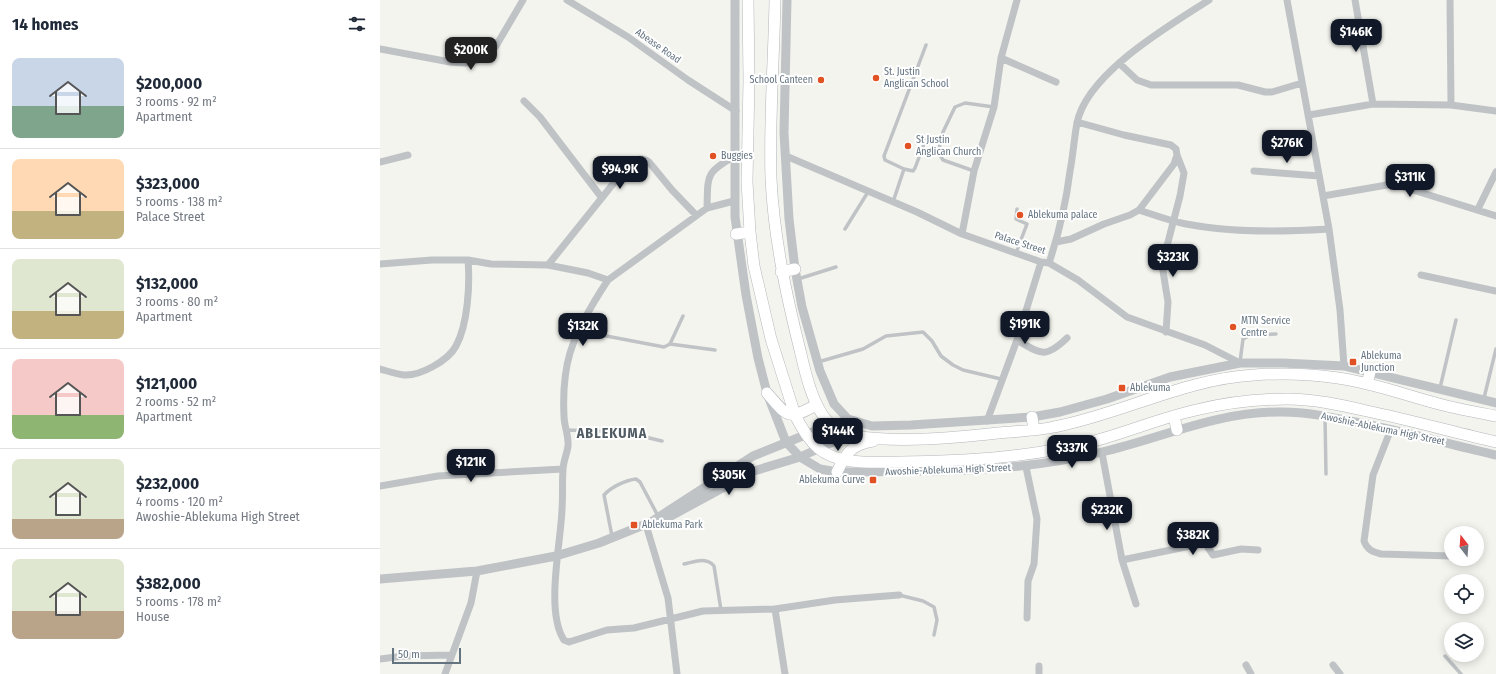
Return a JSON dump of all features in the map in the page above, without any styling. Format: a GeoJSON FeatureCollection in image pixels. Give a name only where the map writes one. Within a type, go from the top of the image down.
{"type":"FeatureCollection","features":[{"type":"Feature","properties":{"kind":"main road"},"geometry":{"type":"LineString","coordinates":[[748,0],[749,80],[747,182],[754,266],[770,332],[795,415],[806,433],[819,449]]}},
{"type":"Feature","properties":{"kind":"main road"},"geometry":{"type":"LineString","coordinates":[[775,0],[771,132],[772,180],[781,272],[804,368],[816,405],[830,424],[849,435],[888,439]]}},
{"type":"Feature","properties":{"kind":"main road"},"geometry":{"type":"LineString","coordinates":[[736,234],[750,232]]}},
{"type":"Feature","properties":{"kind":"main road"},"geometry":{"type":"LineString","coordinates":[[781,272],[796,274]]}},
{"type":"Feature","properties":{"kind":"main road"},"geometry":{"type":"LineString","coordinates":[[1367,384],[1370,372]]}},
{"type":"Feature","properties":{"kind":"main road"},"geometry":{"type":"LineString","coordinates":[[837,472],[843,460],[852,448],[858,444],[888,439],[972,436],[1053,427],[1097,416],[1177,389],[1234,377],[1284,374],[1340,378],[1446,406],[1496,416]]}},
{"type":"Feature","properties":{"kind":"main road"},"geometry":{"type":"LineString","coordinates":[[767,393],[784,412],[795,415],[816,405]]}},
{"type":"Feature","properties":{"kind":"main road","name":"Awoshie-Ablekuma High Street"},"geometry":{"type":"LineString","coordinates":[[819,449],[843,460],[862,462],[942,461],[1007,457],[1045,452],[1131,431],[1174,416],[1220,405],[1250,401],[1287,399],[1324,401],[1496,442]]}},
{"type":"Feature","properties":{"kind":"main road"},"geometry":{"type":"LineString","coordinates":[[1174,416],[1177,430]]}},
{"type":"Feature","properties":{"kind":"main road"},"geometry":{"type":"LineString","coordinates":[[1032,417],[1034,430]]}},
{"type":"Feature","properties":{"kind":"street"},"geometry":{"type":"LineString","coordinates":[[380,49],[450,62],[465,63],[477,60],[487,55],[496,46],[522,0]]}},
{"type":"Feature","properties":{"kind":"street","name":"Abease Road"},"geometry":{"type":"LineString","coordinates":[[567,0],[628,38],[736,111]]}},
{"type":"Feature","properties":{"kind":"street"},"geometry":{"type":"LineString","coordinates":[[735,0],[736,111],[734,201],[736,234],[746,295],[767,393],[786,442]]}},
{"type":"Feature","properties":{"kind":"street"},"geometry":{"type":"LineString","coordinates":[[787,0],[784,133],[789,220],[796,274],[802,307],[817,362],[834,404],[848,419],[872,426],[987,421],[1032,417],[1060,412],[1107,399],[1170,377],[1240,363],[1290,363],[1344,366],[1440,388],[1496,403]]}},
{"type":"Feature","properties":{"kind":"street"},"geometry":{"type":"LineString","coordinates":[[962,234],[974,171],[994,107],[1001,58],[1017,0]]}},
{"type":"Feature","properties":{"kind":"street"},"geometry":{"type":"LineString","coordinates":[[987,421],[1001,379],[1017,340],[1045,262],[1056,242],[1064,211],[1077,122],[1097,84],[1119,63],[1171,25],[1209,0]]}},
{"type":"Feature","properties":{"kind":"street"},"geometry":{"type":"LineString","coordinates":[[1287,0],[1291,29],[1309,115],[1329,229],[1340,310],[1344,366]]}},
{"type":"Feature","properties":{"kind":"street"},"geometry":{"type":"LineString","coordinates":[[1356,0],[1373,104]]}},
{"type":"Feature","properties":{"kind":"street"},"geometry":{"type":"LineString","coordinates":[[1450,0],[1451,105]]}},
{"type":"Feature","properties":{"kind":"street"},"geometry":{"type":"LineString","coordinates":[[1001,58],[1056,82]]}},
{"type":"Feature","properties":{"kind":"street"},"geometry":{"type":"LineString","coordinates":[[1119,63],[1137,80],[1151,85],[1238,85],[1265,92],[1272,92],[1302,83]]}},
{"type":"Feature","properties":{"kind":"street"},"geometry":{"type":"LineString","coordinates":[[524,101],[540,117],[602,198]]}},
{"type":"Feature","properties":{"kind":"street"},"geometry":{"type":"LineString","coordinates":[[1309,115],[1373,104],[1451,105],[1496,111]]}},
{"type":"Feature","properties":{"kind":"street"},"geometry":{"type":"LineString","coordinates":[[1077,122],[1124,135],[1171,145],[1176,149],[1184,173],[1162,265],[1168,302],[1166,332]]}},
{"type":"Feature","properties":{"kind":"street"},"geometry":{"type":"LineString","coordinates":[[380,162],[408,155]]}},
{"type":"Feature","properties":{"kind":"street"},"geometry":{"type":"LineString","coordinates":[[1056,242],[1071,239],[1139,210],[1174,164],[1177,155]]}},
{"type":"Feature","properties":{"kind":"street"},"geometry":{"type":"LineString","coordinates":[[707,208],[708,178],[712,171],[735,156]]}},
{"type":"Feature","properties":{"kind":"street","name":"Palace Street"},"geometry":{"type":"LineString","coordinates":[[786,156],[892,203],[917,212],[962,234],[1045,262],[1078,280],[1127,317],[1205,345],[1240,363]]}},
{"type":"Feature","properties":{"kind":"street"},"geometry":{"type":"LineString","coordinates":[[548,265],[602,198],[632,163],[638,159],[645,159],[696,215]]}},
{"type":"Feature","properties":{"kind":"street"},"geometry":{"type":"LineString","coordinates":[[1254,170],[1319,176]]}},
{"type":"Feature","properties":{"kind":"street"},"geometry":{"type":"LineString","coordinates":[[1478,209],[1496,172]]}},
{"type":"Feature","properties":{"kind":"street"},"geometry":{"type":"LineString","coordinates":[[1323,196],[1387,184],[1397,185],[1478,209],[1496,216]]}},
{"type":"Feature","properties":{"kind":"street"},"geometry":{"type":"LineString","coordinates":[[734,201],[707,208],[696,215],[672,236],[608,280],[570,352],[565,377],[564,411],[568,446],[563,468],[562,509],[556,556],[556,612],[559,630],[564,640],[569,642],[607,630],[634,628],[703,611],[774,609],[835,600],[899,595]]}},
{"type":"Feature","properties":{"kind":"street"},"geometry":{"type":"LineString","coordinates":[[1139,210],[1173,221],[1231,229],[1295,231],[1329,229]]}},
{"type":"Feature","properties":{"kind":"street"},"geometry":{"type":"LineString","coordinates":[[380,264],[432,260],[468,260],[490,264],[548,265],[588,273],[608,280]]}},
{"type":"Feature","properties":{"kind":"street"},"geometry":{"type":"LineString","coordinates":[[380,369],[404,375],[415,374],[429,370],[455,348],[463,326],[470,280],[468,260]]}},
{"type":"Feature","properties":{"kind":"street"},"geometry":{"type":"LineString","coordinates":[[1421,275],[1496,291]]}},
{"type":"Feature","properties":{"kind":"street"},"geometry":{"type":"LineString","coordinates":[[1017,340],[1036,351],[1046,352],[1054,351],[1067,338]]}},
{"type":"Feature","properties":{"kind":"street","name":"Awoshie-Ablekuma High Street"},"geometry":{"type":"LineString","coordinates":[[786,442],[800,457],[820,469],[837,472],[992,470],[1026,467],[1102,452],[1219,417],[1253,413],[1282,412],[1325,416],[1391,429],[1496,455]]}},
{"type":"Feature","properties":{"kind":"street"},"geometry":{"type":"LineString","coordinates":[[380,579],[477,571],[556,556],[612,538],[646,525],[753,456],[830,424]]}},
{"type":"Feature","properties":{"kind":"street"},"geometry":{"type":"LineString","coordinates":[[1391,429],[1372,475],[1364,541],[1366,546],[1371,551],[1382,554],[1444,556]]}},
{"type":"Feature","properties":{"kind":"street"},"geometry":{"type":"LineString","coordinates":[[657,518],[669,517],[754,471],[800,457],[849,435]]}},
{"type":"Feature","properties":{"kind":"street"},"geometry":{"type":"LineString","coordinates":[[1102,452],[1122,560],[1136,604]]}},
{"type":"Feature","properties":{"kind":"street"},"geometry":{"type":"LineString","coordinates":[[1026,467],[1038,519],[1034,564],[1028,581],[1027,618]]}},
{"type":"Feature","properties":{"kind":"street"},"geometry":{"type":"LineString","coordinates":[[380,486],[438,476],[563,468]]}},
{"type":"Feature","properties":{"kind":"street"},"geometry":{"type":"LineString","coordinates":[[646,525],[660,566],[668,598],[678,674]]}},
{"type":"Feature","properties":{"kind":"street"},"geometry":{"type":"LineString","coordinates":[[1122,560],[1205,543],[1211,555],[1242,549],[1258,550]]}},
{"type":"Feature","properties":{"kind":"street"},"geometry":{"type":"LineString","coordinates":[[445,674],[470,602],[477,571]]}},
{"type":"Feature","properties":{"kind":"street"},"geometry":{"type":"LineString","coordinates":[[774,609],[785,674]]}},
{"type":"Feature","properties":{"kind":"street"},"geometry":{"type":"LineString","coordinates":[[380,659],[411,655],[450,656]]}},
{"type":"Feature","properties":{"kind":"street"},"geometry":{"type":"LineString","coordinates":[[1246,665],[1251,674]]}},
{"type":"Feature","properties":{"kind":"street"},"geometry":{"type":"LineString","coordinates":[[1333,665],[1340,674]]}},
{"type":"Feature","properties":{"kind":"lane"},"geometry":{"type":"LineString","coordinates":[[926,45],[884,156],[887,162],[910,171],[916,168],[926,139]]}},
{"type":"Feature","properties":{"kind":"lane"},"geometry":{"type":"LineString","coordinates":[[974,171],[943,160],[938,152],[943,132],[955,107],[965,103],[994,107]]}},
{"type":"Feature","properties":{"kind":"lane"},"geometry":{"type":"LineString","coordinates":[[892,203],[904,169]]}},
{"type":"Feature","properties":{"kind":"lane"},"geometry":{"type":"LineString","coordinates":[[845,229],[868,192]]}},
{"type":"Feature","properties":{"kind":"lane"},"geometry":{"type":"LineString","coordinates":[[1016,253],[1027,224],[1016,219],[1018,209]]}},
{"type":"Feature","properties":{"kind":"lane"},"geometry":{"type":"LineString","coordinates":[[796,274],[836,267]]}},
{"type":"Feature","properties":{"kind":"lane"},"geometry":{"type":"LineString","coordinates":[[670,344],[684,316]]}},
{"type":"Feature","properties":{"kind":"lane"},"geometry":{"type":"LineString","coordinates":[[1440,388],[1456,320]]}},
{"type":"Feature","properties":{"kind":"lane"},"geometry":{"type":"LineString","coordinates":[[580,331],[664,347],[670,344],[715,350]]}},
{"type":"Feature","properties":{"kind":"lane"},"geometry":{"type":"LineString","coordinates":[[817,362],[863,349],[886,336],[923,332],[932,341],[941,356],[953,365],[963,370],[1001,379]]}},
{"type":"Feature","properties":{"kind":"lane"},"geometry":{"type":"LineString","coordinates":[[1240,363],[1243,339],[1251,335],[1276,334]]}},
{"type":"Feature","properties":{"kind":"lane"},"geometry":{"type":"LineString","coordinates":[[1484,400],[1496,349]]}},
{"type":"Feature","properties":{"kind":"lane"},"geometry":{"type":"LineString","coordinates":[[1325,416],[1326,474]]}},
{"type":"Feature","properties":{"kind":"lane"},"geometry":{"type":"LineString","coordinates":[[566,430],[624,432],[662,441]]}},
{"type":"Feature","properties":{"kind":"lane"},"geometry":{"type":"LineString","coordinates":[[612,538],[604,495],[608,491],[631,480],[636,479],[640,482],[657,518]]}},
{"type":"Feature","properties":{"kind":"lane"},"geometry":{"type":"LineString","coordinates":[[684,564],[704,560],[711,562],[714,566],[721,610]]}},
{"type":"Feature","properties":{"kind":"lane"},"geometry":{"type":"LineString","coordinates":[[899,595],[923,601],[934,607],[937,620],[934,635]]}},
{"type":"Feature","properties":{"kind":"lane"},"geometry":{"type":"LineString","coordinates":[[1450,662],[1461,674]]}},
{"type":"Feature","properties":{"kind":"place","name":"St. Justin Anglican School"},"geometry":{"type":"Point","coordinates":[876,78]}},
{"type":"Feature","properties":{"kind":"place","name":"School Canteen"},"geometry":{"type":"Point","coordinates":[821,80]}},
{"type":"Feature","properties":{"kind":"place","name":"St Justin Anglican Church"},"geometry":{"type":"Point","coordinates":[908,146]}},
{"type":"Feature","properties":{"kind":"place","name":"Buggies"},"geometry":{"type":"Point","coordinates":[713,156]}},
{"type":"Feature","properties":{"kind":"place","name":"Ablekuma palace"},"geometry":{"type":"Point","coordinates":[1020,215]}},
{"type":"Feature","properties":{"kind":"place","name":"MTN Service Centre"},"geometry":{"type":"Point","coordinates":[1233,327]}},
{"type":"Feature","properties":{"kind":"place","name":"Ablekuma Junction"},"geometry":{"type":"Point","coordinates":[1353,362]}},
{"type":"Feature","properties":{"kind":"place","name":"Ablekuma"},"geometry":{"type":"Point","coordinates":[1122,388]}},
{"type":"Feature","properties":{"kind":"place","name":"Ablekuma Curve"},"geometry":{"type":"Point","coordinates":[873,480]}},
{"type":"Feature","properties":{"kind":"place","name":"Ablekuma Park"},"geometry":{"type":"Point","coordinates":[634,525]}},
{"type":"Feature","properties":{"kind":"district","name":"ABLEKUMA"},"geometry":{"type":"Point","coordinates":[612,433]}}]}
